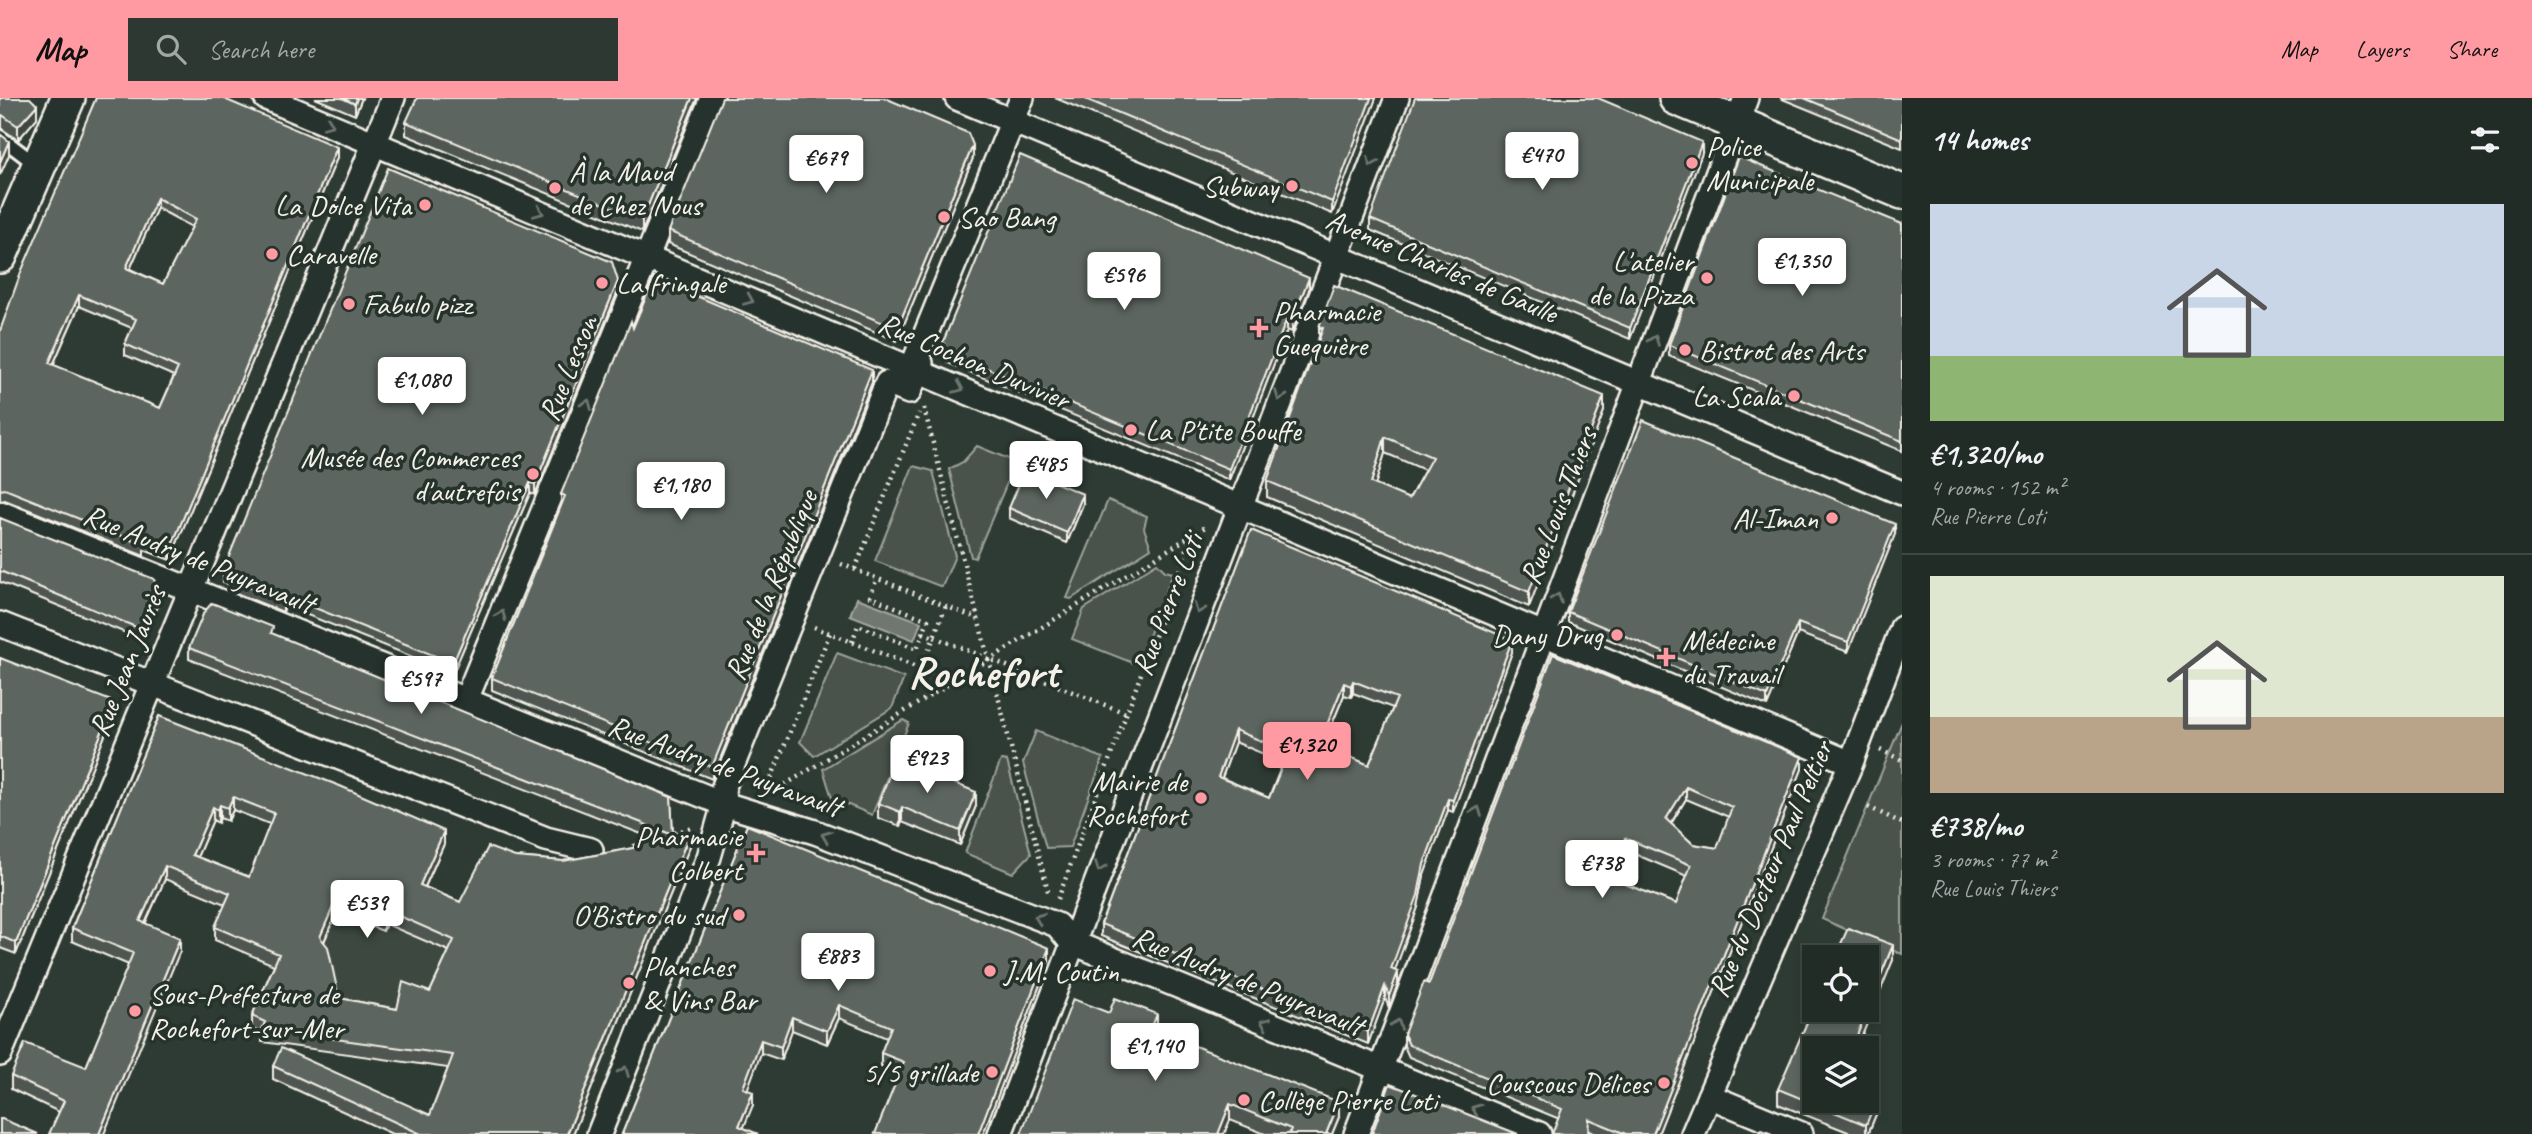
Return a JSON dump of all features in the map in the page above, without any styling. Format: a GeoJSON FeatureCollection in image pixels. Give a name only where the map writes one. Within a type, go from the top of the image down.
{"type":"FeatureCollection","features":[{"type":"Feature","properties":{"kind":"street"},"geometry":{"type":"LineString","coordinates":[[0,256],[68,98]]}},
{"type":"Feature","properties":{"kind":"street","name":"Rue Cochon Duvivier"},"geometry":{"type":"LineString","coordinates":[[267,98],[1851,763]]}},
{"type":"Feature","properties":{"kind":"street","name":"Rue Jean Jaurès"},"geometry":{"type":"LineString","coordinates":[[0,1054],[393,98]]}},
{"type":"Feature","properties":{"kind":"street","name":"Rue Lesson"},"geometry":{"type":"LineString","coordinates":[[466,700],[712,98]]}},
{"type":"Feature","properties":{"kind":"street","name":"Avenue Charles de Gaulle"},"geometry":{"type":"LineString","coordinates":[[957,98],[1902,493]]}},
{"type":"Feature","properties":{"kind":"street"},"geometry":{"type":"LineString","coordinates":[[918,371],[921,363],[915,360],[1021,98]]}},
{"type":"Feature","properties":{"kind":"street","name":"Rue Pierre Loti"},"geometry":{"type":"LineString","coordinates":[[1000,1134],[1060,926],[1154,725],[1396,98]]}},
{"type":"Feature","properties":{"kind":"street"},"geometry":{"type":"LineString","coordinates":[[1676,98],[1742,111],[1902,192]]}},
{"type":"Feature","properties":{"kind":"street","name":"Rue Louis Thiers"},"geometry":{"type":"LineString","coordinates":[[1356,1134],[1742,111]]}},
{"type":"Feature","properties":{"kind":"street","name":"Rue de la République"},"geometry":{"type":"LineString","coordinates":[[599,1134],[709,857],[722,811],[723,789],[887,383],[909,392],[918,371]]}},
{"type":"Feature","properties":{"kind":"street","name":"Rue Audry de Puyravault"},"geometry":{"type":"LineString","coordinates":[[0,513],[466,700],[722,811],[864,850],[1060,926],[1380,1070],[1539,1134]]}},
{"type":"Feature","properties":{"kind":"street"},"geometry":{"type":"LineString","coordinates":[[0,624],[546,839],[590,850]]}},
{"type":"Feature","properties":{"kind":"street","name":"Rue du Docteur Paul Peltier"},"geometry":{"type":"LineString","coordinates":[[1693,1134],[1851,763],[1902,628]]}},
{"type":"Feature","properties":{"kind":"street"},"geometry":{"type":"LineString","coordinates":[[1709,1097],[1801,1134]]}},
{"type":"Feature","properties":{"kind":"lane"},"geometry":{"type":"LineString","coordinates":[[0,137],[38,166]]}},
{"type":"Feature","properties":{"kind":"path"},"geometry":{"type":"LineString","coordinates":[[856,569],[923,402],[988,659],[1060,926]]}},
{"type":"Feature","properties":{"kind":"path"},"geometry":{"type":"LineString","coordinates":[[830,633],[762,799],[1205,526],[1226,536]]}},
{"type":"Feature","properties":{"kind":"path"},"geometry":{"type":"LineString","coordinates":[[1060,926],[1127,714],[1194,533]]}},
{"type":"Feature","properties":{"kind":"path"},"geometry":{"type":"LineString","coordinates":[[817,554],[978,619]]}},
{"type":"Feature","properties":{"kind":"path"},"geometry":{"type":"LineString","coordinates":[[852,642],[858,625],[916,649],[923,633],[928,620],[870,597],[877,578]]}},
{"type":"Feature","properties":{"kind":"path"},"geometry":{"type":"LineString","coordinates":[[921,669],[946,606]]}},
{"type":"Feature","properties":{"kind":"path"},"geometry":{"type":"LineString","coordinates":[[791,617],[950,681]]}},
{"type":"Feature","properties":{"kind":"path"},"geometry":{"type":"LineString","coordinates":[[923,633],[1154,725]]}},
{"type":"Feature","properties":{"kind":"path"},"geometry":{"type":"LineString","coordinates":[[1889,754],[1902,760]]}},
{"type":"Feature","properties":{"kind":"path"},"geometry":{"type":"LineString","coordinates":[[1868,807],[1902,822]]}},
{"type":"Feature","properties":{"kind":"path"},"geometry":{"type":"LineString","coordinates":[[661,838],[722,811]]}},
{"type":"Feature","properties":{"kind":"shaded area"},"geometry":{"type":"Polygon","coordinates":[[[977,446],[1016,462],[975,558],[971,557],[949,469],[963,462],[977,446]]]}},
{"type":"Feature","properties":{"kind":"shaded area"},"geometry":{"type":"Polygon","coordinates":[[[913,466],[933,471],[955,556],[942,587],[875,561],[913,466]]]}},
{"type":"Feature","properties":{"kind":"shaded area"},"geometry":{"type":"Polygon","coordinates":[[[1108,500],[1147,516],[1144,528],[1151,548],[1071,599],[1067,598],[1108,500]]]}},
{"type":"Feature","properties":{"kind":"shaded area"},"geometry":{"type":"Polygon","coordinates":[[[1157,563],[1165,571],[1173,573],[1138,665],[1072,639],[1084,609],[1157,563]]]}},
{"type":"Feature","properties":{"kind":"shaded area"},"geometry":{"type":"Polygon","coordinates":[[[857,598],[921,622],[914,640],[850,615],[857,598]]]}},
{"type":"Feature","properties":{"kind":"shaded area"},"geometry":{"type":"Polygon","coordinates":[[[837,653],[904,678],[892,708],[814,756],[800,742],[837,653]]]}},
{"type":"Feature","properties":{"kind":"shaded area"},"geometry":{"type":"Polygon","coordinates":[[[903,720],[909,723],[872,815],[832,798],[823,769],[903,720]]]}},
{"type":"Feature","properties":{"kind":"shaded area"},"geometry":{"type":"Polygon","coordinates":[[[1902,722],[1902,954],[1822,919],[1902,722]]]}},
{"type":"Feature","properties":{"kind":"shaded area"},"geometry":{"type":"Polygon","coordinates":[[[1036,731],[1103,758],[1070,847],[1046,848],[1023,763],[1036,731]]]}},
{"type":"Feature","properties":{"kind":"shaded area"},"geometry":{"type":"Polygon","coordinates":[[[1001,760],[1007,761],[1031,854],[1013,873],[965,853],[1001,760]]]}},
{"type":"Feature","properties":{"kind":"shaded area"},"geometry":{"type":"Polygon","coordinates":[[[337,816],[443,844],[420,898],[469,960],[392,1029],[339,1012],[319,949],[337,816]]]}},
{"type":"Feature","properties":{"kind":"building"},"geometry":{"type":"Polygon","coordinates":[[[0,98],[30,98],[37,105],[18,126],[0,116],[0,98]]]}},
{"type":"Feature","properties":{"kind":"building"},"geometry":{"type":"Polygon","coordinates":[[[96,98],[222,98],[337,147],[170,550],[142,538],[144,545],[5,489],[0,490],[0,331],[21,272],[96,98]],[[157,198],[126,268],[163,284],[196,219],[157,198]],[[79,295],[49,363],[160,408],[178,368],[125,344],[136,319],[79,295]]]}},
{"type":"Feature","properties":{"kind":"building"},"geometry":{"type":"Polygon","coordinates":[[[342,98],[357,98],[355,104],[342,98]]]}},
{"type":"Feature","properties":{"kind":"building"},"geometry":{"type":"Polygon","coordinates":[[[417,98],[692,98],[642,220],[406,122],[417,98]]]}},
{"type":"Feature","properties":{"kind":"building"},"geometry":{"type":"Polygon","coordinates":[[[722,98],[885,98],[968,133],[973,145],[897,329],[668,231],[722,98]]]}},
{"type":"Feature","properties":{"kind":"building"},"geometry":{"type":"Polygon","coordinates":[[[1083,98],[1371,98],[1332,202],[1083,98]]]}},
{"type":"Feature","properties":{"kind":"building"},"geometry":{"type":"Polygon","coordinates":[[[1415,98],[1598,98],[1702,142],[1630,328],[1370,219],[1415,98]]]}},
{"type":"Feature","properties":{"kind":"building"},"geometry":{"type":"Polygon","coordinates":[[[1804,98],[1902,98],[1902,139],[1804,98]]]}},
{"type":"Feature","properties":{"kind":"building"},"geometry":{"type":"Polygon","coordinates":[[[0,134],[9,141],[0,162],[0,134]]]}},
{"type":"Feature","properties":{"kind":"building"},"geometry":{"type":"Polygon","coordinates":[[[1020,155],[1309,278],[1292,320],[1287,318],[1229,469],[948,352],[943,342],[1020,155]]]}},
{"type":"Feature","properties":{"kind":"building"},"geometry":{"type":"Polygon","coordinates":[[[1739,157],[1902,224],[1902,441],[1669,345],[1739,157]]]}},
{"type":"Feature","properties":{"kind":"building"},"geometry":{"type":"Polygon","coordinates":[[[388,168],[612,262],[618,281],[535,484],[530,483],[453,663],[285,596],[283,601],[231,580],[235,576],[223,571],[388,168]]]}},
{"type":"Feature","properties":{"kind":"building"},"geometry":{"type":"Polygon","coordinates":[[[654,278],[872,370],[712,767],[492,678],[565,496],[561,494],[631,321],[633,328],[654,278]]]}},
{"type":"Feature","properties":{"kind":"building"},"geometry":{"type":"Polygon","coordinates":[[[1334,285],[1604,396],[1529,592],[1267,481],[1323,328],[1319,327],[1334,285]],[[1385,437],[1371,483],[1409,499],[1432,457],[1385,437]]]}},
{"type":"Feature","properties":{"kind":"building"},"geometry":{"type":"Polygon","coordinates":[[[1643,420],[1895,524],[1848,642],[1798,623],[1767,696],[1568,612],[1643,420]]]}},
{"type":"Feature","properties":{"kind":"building"},"geometry":{"type":"Polygon","coordinates":[[[1025,470],[1083,494],[1067,533],[1009,508],[1025,470]]]}},
{"type":"Feature","properties":{"kind":"building"},"geometry":{"type":"Polygon","coordinates":[[[0,518],[154,579],[158,595],[143,630],[0,571],[0,518]]]}},
{"type":"Feature","properties":{"kind":"building"},"geometry":{"type":"Polygon","coordinates":[[[1251,530],[1512,640],[1453,800],[1448,799],[1424,864],[1418,895],[1391,969],[1398,972],[1389,996],[1385,986],[1368,1032],[1101,924],[1251,530]],[[1353,681],[1351,686],[1344,683],[1319,744],[1369,765],[1397,698],[1353,681]],[[1235,730],[1218,777],[1269,798],[1288,752],[1235,730]]]}},
{"type":"Feature","properties":{"kind":"building"},"geometry":{"type":"Polygon","coordinates":[[[212,603],[273,627],[271,633],[671,797],[673,835],[189,648],[204,612],[212,603]]]}},
{"type":"Feature","properties":{"kind":"building"},"geometry":{"type":"Polygon","coordinates":[[[1553,654],[1802,757],[1653,1134],[1626,1134],[1589,1119],[1588,1134],[1552,1134],[1562,1109],[1409,1045],[1404,1034],[1424,982],[1429,984],[1553,654]],[[1686,787],[1666,819],[1693,844],[1717,848],[1732,807],[1686,787]],[[1625,838],[1609,878],[1676,904],[1691,865],[1625,838]]]}},
{"type":"Feature","properties":{"kind":"building"},"geometry":{"type":"Polygon","coordinates":[[[0,658],[114,702],[16,943],[0,936],[0,658]]]}},
{"type":"Feature","properties":{"kind":"building"},"geometry":{"type":"Polygon","coordinates":[[[159,716],[340,786],[444,831],[420,885],[460,902],[488,847],[515,857],[563,861],[638,847],[634,845],[690,833],[567,1134],[421,1134],[273,1066],[281,1048],[430,1115],[453,1055],[262,1029],[265,1022],[252,1016],[279,954],[215,927],[230,893],[165,866],[140,921],[180,938],[99,1134],[49,1134],[64,1101],[11,1076],[25,1043],[86,1067],[133,953],[72,928],[159,716]],[[233,797],[228,808],[220,805],[218,810],[213,807],[192,855],[249,877],[274,813],[233,797]],[[336,900],[320,937],[328,947],[339,998],[397,1009],[403,982],[430,992],[454,940],[386,910],[383,918],[336,900]]]}},
{"type":"Feature","properties":{"kind":"building"},"geometry":{"type":"Polygon","coordinates":[[[896,759],[976,792],[960,831],[902,807],[900,812],[878,803],[896,759]]]}},
{"type":"Feature","properties":{"kind":"building"},"geometry":{"type":"Polygon","coordinates":[[[747,825],[1049,948],[978,1134],[875,1134],[904,1062],[881,1053],[891,1027],[839,1005],[827,1031],[792,1017],[781,1047],[761,1040],[743,1088],[753,1092],[739,1126],[758,1134],[622,1134],[747,825]]]}},
{"type":"Feature","properties":{"kind":"building"},"geometry":{"type":"Polygon","coordinates":[[[1848,928],[1893,945],[1879,979],[1879,945],[1840,945],[1848,928]]]}},
{"type":"Feature","properties":{"kind":"building"},"geometry":{"type":"Polygon","coordinates":[[[1115,998],[1157,1014],[1151,1029],[1339,1102],[1326,1134],[1289,1134],[1291,1129],[1230,1104],[1218,1134],[1021,1134],[1073,999],[1109,1013],[1115,998]]]}},
{"type":"Feature","properties":{"kind":"building"},"geometry":{"type":"Polygon","coordinates":[[[1807,1022],[1862,1022],[1857,1036],[1802,1036],[1802,1099],[1778,1089],[1807,1022]]]}},
{"type":"Feature","properties":{"kind":"building"},"geometry":{"type":"Polygon","coordinates":[[[1390,1084],[1518,1134],[1372,1134],[1390,1084]]]}},
{"type":"Feature","properties":{"kind":"building"},"geometry":{"type":"Polygon","coordinates":[[[1837,1113],[1871,1113],[1866,1125],[1837,1113]]]}},
{"type":"Feature","properties":{"kind":"building"},"geometry":{"type":"Polygon","coordinates":[[[2,1119],[38,1134],[0,1134],[2,1119]]]}},
{"type":"Feature","properties":{"kind":"place","name":"Police Municipale"},"geometry":{"type":"Point","coordinates":[1692,163]}},
{"type":"Feature","properties":{"kind":"place","name":"Subway"},"geometry":{"type":"Point","coordinates":[1292,186]}},
{"type":"Feature","properties":{"kind":"place","name":"À la Maud de Chez Nous"},"geometry":{"type":"Point","coordinates":[555,188]}},
{"type":"Feature","properties":{"kind":"place","name":"La Dolce Vita"},"geometry":{"type":"Point","coordinates":[425,205]}},
{"type":"Feature","properties":{"kind":"place","name":"Sao Bang"},"geometry":{"type":"Point","coordinates":[944,217]}},
{"type":"Feature","properties":{"kind":"place","name":"Caravelle"},"geometry":{"type":"Point","coordinates":[272,254]}},
{"type":"Feature","properties":{"kind":"place","name":"L'atelier de la Pizza"},"geometry":{"type":"Point","coordinates":[1707,278]}},
{"type":"Feature","properties":{"kind":"place","name":"La fringale"},"geometry":{"type":"Point","coordinates":[602,283]}},
{"type":"Feature","properties":{"kind":"place","name":"Fabulo pizz"},"geometry":{"type":"Point","coordinates":[349,304]}},
{"type":"Feature","properties":{"kind":"place","name":"Pharmacie Guequière"},"geometry":{"type":"Point","coordinates":[1259,328]}},
{"type":"Feature","properties":{"kind":"place","name":"Bistrot des Arts"},"geometry":{"type":"Point","coordinates":[1685,350]}},
{"type":"Feature","properties":{"kind":"place","name":"La Scala"},"geometry":{"type":"Point","coordinates":[1794,396]}},
{"type":"Feature","properties":{"kind":"place","name":"La P'tite Bouffe"},"geometry":{"type":"Point","coordinates":[1131,430]}},
{"type":"Feature","properties":{"kind":"place","name":"Musée des Commerces d'autrefois"},"geometry":{"type":"Point","coordinates":[533,474]}},
{"type":"Feature","properties":{"kind":"place","name":"Al-Iman"},"geometry":{"type":"Point","coordinates":[1832,518]}},
{"type":"Feature","properties":{"kind":"place","name":"Dany Drug"},"geometry":{"type":"Point","coordinates":[1617,635]}},
{"type":"Feature","properties":{"kind":"place","name":"Médecine du Travail"},"geometry":{"type":"Point","coordinates":[1666,657]}},
{"type":"Feature","properties":{"kind":"place","name":"Mairie de Rochefort"},"geometry":{"type":"Point","coordinates":[1201,798]}},
{"type":"Feature","properties":{"kind":"place","name":"Pharmacie Colbert"},"geometry":{"type":"Point","coordinates":[756,853]}},
{"type":"Feature","properties":{"kind":"place","name":"O'Bistro du sud"},"geometry":{"type":"Point","coordinates":[739,915]}},
{"type":"Feature","properties":{"kind":"place","name":"J.M. Coutin"},"geometry":{"type":"Point","coordinates":[990,971]}},
{"type":"Feature","properties":{"kind":"place","name":"Planches & Vins Bar"},"geometry":{"type":"Point","coordinates":[629,983]}},
{"type":"Feature","properties":{"kind":"place","name":"Sous-Préfecture de Rochefort-sur-Mer"},"geometry":{"type":"Point","coordinates":[135,1011]}},
{"type":"Feature","properties":{"kind":"place","name":"5/5 grillade"},"geometry":{"type":"Point","coordinates":[992,1072]}},
{"type":"Feature","properties":{"kind":"place","name":"Couscous Délices"},"geometry":{"type":"Point","coordinates":[1664,1083]}},
{"type":"Feature","properties":{"kind":"place","name":"Collège Pierre Loti"},"geometry":{"type":"Point","coordinates":[1244,1100]}},
{"type":"Feature","properties":{"kind":"district","name":"Rochefort"},"geometry":{"type":"Point","coordinates":[983,672]}}]}
